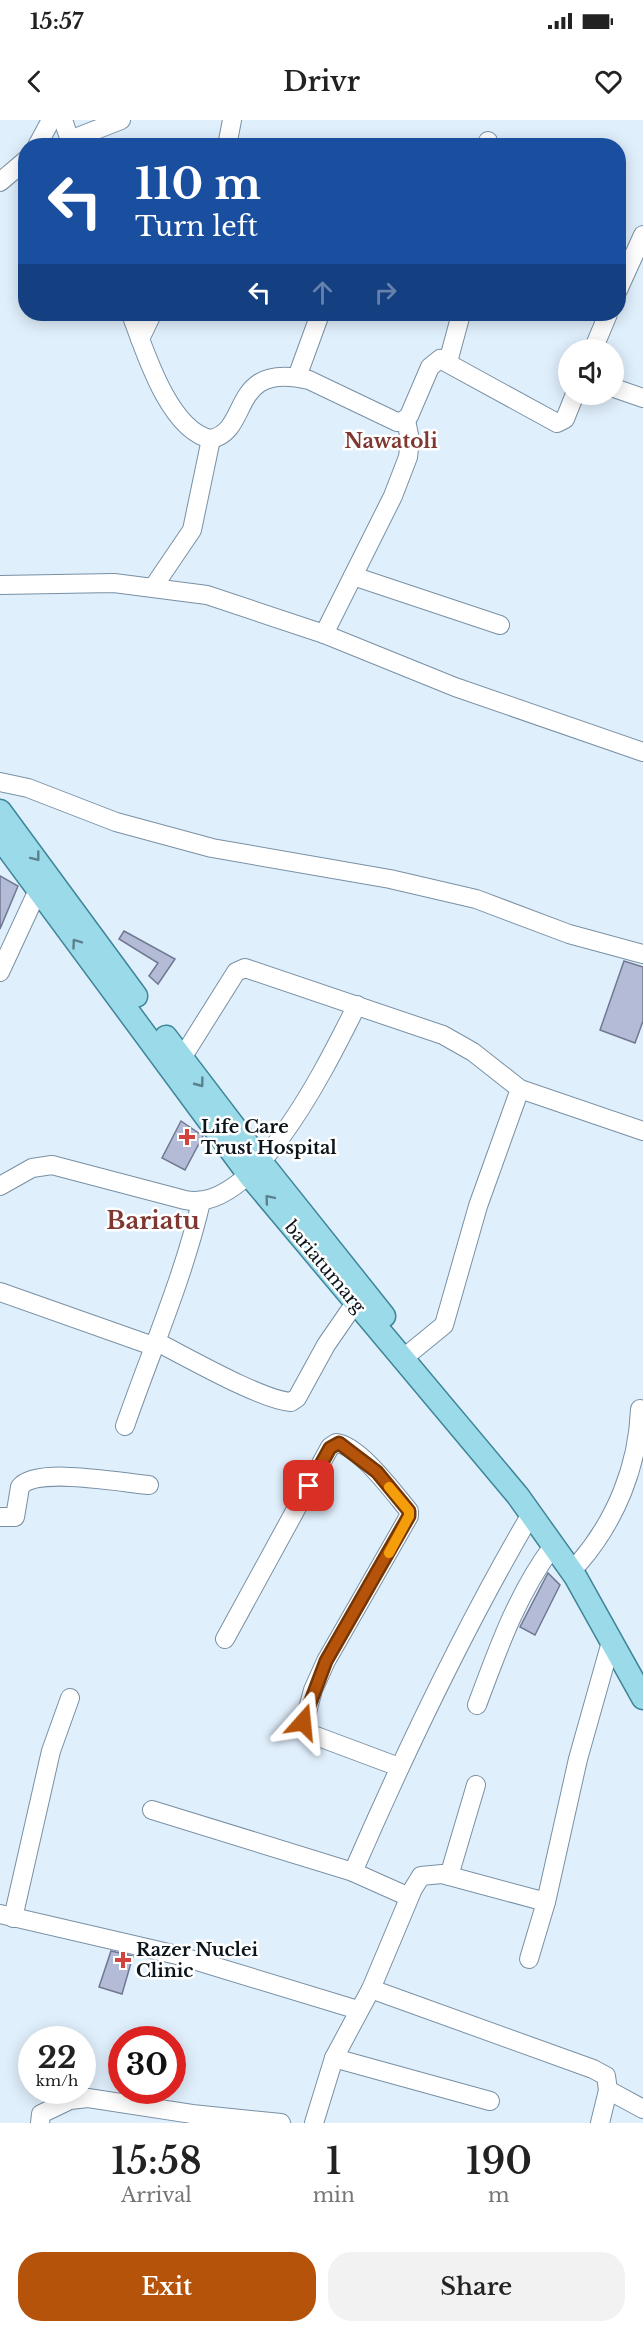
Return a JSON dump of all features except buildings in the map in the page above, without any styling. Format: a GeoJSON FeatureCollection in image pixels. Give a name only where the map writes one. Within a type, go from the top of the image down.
{"type":"FeatureCollection","features":[{"type":"Feature","properties":{"kind":"main road","name":"bariatumarg"},"geometry":{"type":"LineString","coordinates":[[0,811],[182,1058],[255,1169],[364,1289],[411,1352],[542,1505],[621,1626],[643,1668]]}},
{"type":"Feature","properties":{"kind":"main road","name":"bariatumarg"},"geometry":{"type":"LineString","coordinates":[[0,838],[255,1169],[355,1303],[531,1514],[575,1576],[643,1698]]}},
{"type":"Feature","properties":{"kind":"street"},"geometry":{"type":"LineString","coordinates":[[41,138],[51,120]]}},
{"type":"Feature","properties":{"kind":"street"},"geometry":{"type":"LineString","coordinates":[[63,120],[69,138]]}},
{"type":"Feature","properties":{"kind":"street"},"geometry":{"type":"LineString","coordinates":[[82,138],[121,120]]}},
{"type":"Feature","properties":{"kind":"street"},"geometry":{"type":"LineString","coordinates":[[229,138],[232,120]]}},
{"type":"Feature","properties":{"kind":"street"},"geometry":{"type":"LineString","coordinates":[[0,182],[18,167]]}},
{"type":"Feature","properties":{"kind":"street"},"geometry":{"type":"LineString","coordinates":[[626,272],[643,235]]}},
{"type":"Feature","properties":{"kind":"street"},"geometry":{"type":"LineString","coordinates":[[134,321],[172,406],[196,434],[211,439],[224,434],[253,386],[270,379],[297,377],[325,386],[392,421],[400,423],[406,420]]}},
{"type":"Feature","properties":{"kind":"street"},"geometry":{"type":"LineString","coordinates":[[140,339],[149,321]]}},
{"type":"Feature","properties":{"kind":"street"},"geometry":{"type":"LineString","coordinates":[[297,377],[317,321]]}},
{"type":"Feature","properties":{"kind":"street"},"geometry":{"type":"LineString","coordinates":[[448,362],[459,321]]}},
{"type":"Feature","properties":{"kind":"street"},"geometry":{"type":"LineString","coordinates":[[598,339],[605,321]]}},
{"type":"Feature","properties":{"kind":"street"},"geometry":{"type":"LineString","coordinates":[[324,634],[393,496],[408,457],[410,440],[406,420],[433,363],[440,359],[448,362],[556,423],[565,420],[571,405]]}},
{"type":"Feature","properties":{"kind":"street"},"geometry":{"type":"LineString","coordinates":[[624,391],[643,398]]}},
{"type":"Feature","properties":{"kind":"street"},"geometry":{"type":"LineString","coordinates":[[154,586],[192,531],[211,439]]}},
{"type":"Feature","properties":{"kind":"street"},"geometry":{"type":"LineString","coordinates":[[353,576],[500,626]]}},
{"type":"Feature","properties":{"kind":"street"},"geometry":{"type":"LineString","coordinates":[[0,585],[76,582],[154,586],[207,595],[324,634],[455,687],[643,752]]}},
{"type":"Feature","properties":{"kind":"street"},"geometry":{"type":"LineString","coordinates":[[0,783],[28,788],[116,822],[212,848],[390,879],[476,899],[569,934],[643,954]]}},
{"type":"Feature","properties":{"kind":"street"},"geometry":{"type":"LineString","coordinates":[[0,972],[38,890]]}},
{"type":"Feature","properties":{"kind":"street"},"geometry":{"type":"LineString","coordinates":[[182,1058],[236,972],[242,968],[443,1035],[472,1053],[520,1089],[643,1131]]}},
{"type":"Feature","properties":{"kind":"street"},"geometry":{"type":"LineString","coordinates":[[0,1186],[32,1168],[52,1165],[201,1202],[221,1194],[255,1169],[306,1100],[357,1005]]}},
{"type":"Feature","properties":{"kind":"street"},"geometry":{"type":"LineString","coordinates":[[411,1352],[444,1325],[478,1206],[520,1089]]}},
{"type":"Feature","properties":{"kind":"street"},"geometry":{"type":"LineString","coordinates":[[125,1426],[184,1266],[201,1202]]}},
{"type":"Feature","properties":{"kind":"street"},"geometry":{"type":"LineString","coordinates":[[0,1292],[154,1343],[244,1384],[291,1402],[297,1398],[326,1345],[355,1303]]}},
{"type":"Feature","properties":{"kind":"street"},"geometry":{"type":"LineString","coordinates":[[579,1563],[607,1527],[641,1445],[640,1409]]}},
{"type":"Feature","properties":{"kind":"street"},"geometry":{"type":"LineString","coordinates":[[225,1639],[330,1448],[339,1443],[346,1446],[377,1472],[409,1511],[409,1518],[326,1661],[313,1690],[303,1727],[308,1733],[399,1767]]}},
{"type":"Feature","properties":{"kind":"street"},"geometry":{"type":"LineString","coordinates":[[0,1517],[15,1516],[20,1487],[29,1480],[77,1478],[149,1485]]}},
{"type":"Feature","properties":{"kind":"street"},"geometry":{"type":"LineString","coordinates":[[353,1872],[399,1767],[489,1586],[531,1514]]}},
{"type":"Feature","properties":{"kind":"street"},"geometry":{"type":"LineString","coordinates":[[477,1705],[513,1613],[529,1581],[553,1546]]}},
{"type":"Feature","properties":{"kind":"street"},"geometry":{"type":"LineString","coordinates":[[529,1959],[546,1902],[578,1759],[612,1642]]}},
{"type":"Feature","properties":{"kind":"street"},"geometry":{"type":"LineString","coordinates":[[70,1698],[51,1751],[6,1916],[177,1955],[358,2010]]}},
{"type":"Feature","properties":{"kind":"street"},"geometry":{"type":"LineString","coordinates":[[449,1876],[476,1785]]}},
{"type":"Feature","properties":{"kind":"street"},"geometry":{"type":"LineString","coordinates":[[152,1810],[353,1872],[409,1897]]}},
{"type":"Feature","properties":{"kind":"street"},"geometry":{"type":"LineString","coordinates":[[314,2123],[334,2058],[371,1989],[409,1897],[421,1876],[449,1876],[546,1902]]}},
{"type":"Feature","properties":{"kind":"street"},"geometry":{"type":"LineString","coordinates":[[371,1989],[593,2069],[606,2076],[608,2090],[600,2123]]}},
{"type":"Feature","properties":{"kind":"street"},"geometry":{"type":"LineString","coordinates":[[334,2058],[490,2101]]}},
{"type":"Feature","properties":{"kind":"street"},"geometry":{"type":"LineString","coordinates":[[608,2090],[643,2109]]}},
{"type":"Feature","properties":{"kind":"street"},"geometry":{"type":"LineString","coordinates":[[40,2123],[41,2114],[47,2109],[70,2100],[88,2098],[192,2114],[281,2123]]}},
{"type":"Feature","properties":{"kind":"slow traffic"},"geometry":{"type":"LineString","coordinates":[[389,1487],[409,1511],[409,1518],[389,1553]]}},
{"type":"Feature","properties":{"kind":"place","name":"Life Care Trust Hospital"},"geometry":{"type":"Point","coordinates":[187,1137]}},
{"type":"Feature","properties":{"kind":"place","name":"Razer Nuclei Clinic"},"geometry":{"type":"Point","coordinates":[123,1960]}},
{"type":"Feature","properties":{"kind":"district","name":"Nawatoli"},"geometry":{"type":"Point","coordinates":[391,441]}},
{"type":"Feature","properties":{"kind":"district","name":"Bariatu"},"geometry":{"type":"Point","coordinates":[153,1221]}},
{"type":"Feature","properties":{"kind":"route"},"geometry":{"type":"LineString","coordinates":[[303,1722],[326,1661],[409,1518],[409,1511],[377,1472],[346,1446],[339,1443],[330,1448],[309,1486]]}}]}
